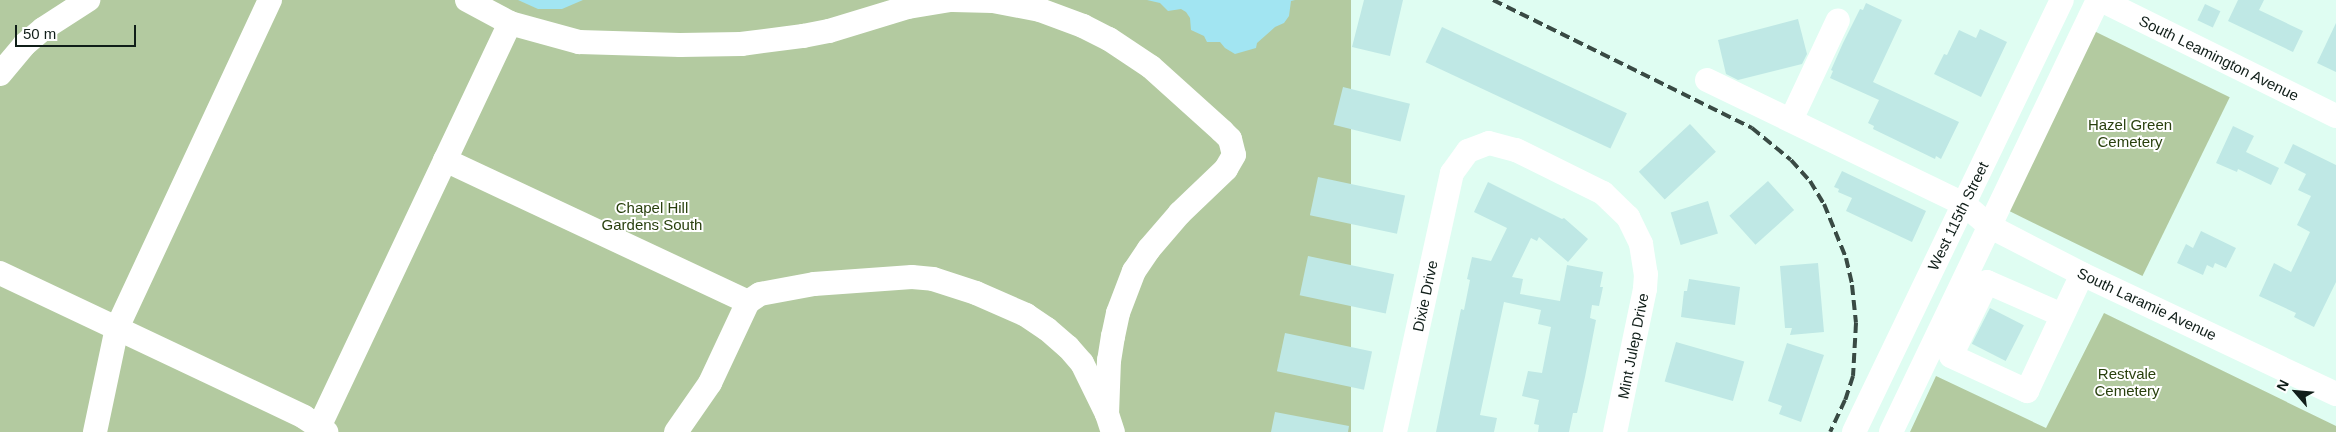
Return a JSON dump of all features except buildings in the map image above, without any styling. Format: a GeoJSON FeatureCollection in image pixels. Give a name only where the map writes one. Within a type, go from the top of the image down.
{"type":"FeatureCollection","features":[{"type":"Feature","properties":{"kind":"street"},"geometry":{"type":"LineString","coordinates":[[0,74],[24,45],[36,34],[88,0]]}},
{"type":"Feature","properties":{"kind":"street"},"geometry":{"type":"LineString","coordinates":[[95,432],[117,328],[270,0]]}},
{"type":"Feature","properties":{"kind":"street"},"geometry":{"type":"LineString","coordinates":[[467,0],[510,23],[578,42],[680,46],[741,44],[829,31],[879,15],[930,2],[952,0],[993,2],[1040,10],[1083,26],[1109,39],[1151,67],[1222,131],[1232,146],[1234,154],[1226,170],[1165,229],[1134,271],[1118,313],[1112,344],[1107,385],[1110,423]]}},
{"type":"Feature","properties":{"kind":"street","name":"West 115th Street"},"geometry":{"type":"LineString","coordinates":[[1854,432],[2062,0]]}},
{"type":"Feature","properties":{"kind":"street"},"geometry":{"type":"LineString","coordinates":[[1891,432],[2099,0]]}},
{"type":"Feature","properties":{"kind":"street","name":"South Leamington Avenue"},"geometry":{"type":"LineString","coordinates":[[2099,0],[2336,116]]}},
{"type":"Feature","properties":{"kind":"street"},"geometry":{"type":"LineString","coordinates":[[1791,120],[1838,20]]}},
{"type":"Feature","properties":{"kind":"street"},"geometry":{"type":"LineString","coordinates":[[0,273],[304,417],[322,430],[445,160],[510,23]]}},
{"type":"Feature","properties":{"kind":"street","name":"South Laramie Avenue"},"geometry":{"type":"LineString","coordinates":[[1707,80],[1964,204],[1990,226],[2082,274],[2336,394]]}},
{"type":"Feature","properties":{"kind":"street","name":"Mint Julep Drive"},"geometry":{"type":"LineString","coordinates":[[1458,162],[1468,151],[1478,146],[1489,143],[1503,145],[1603,193],[1628,217],[1641,244],[1645,259],[1645,289],[1616,432]]}},
{"type":"Feature","properties":{"kind":"street"},"geometry":{"type":"LineString","coordinates":[[445,160],[748,302]]}},
{"type":"Feature","properties":{"kind":"street","name":"Dixie Drive"},"geometry":{"type":"LineString","coordinates":[[1396,432],[1449,182],[1458,162]]}},
{"type":"Feature","properties":{"kind":"street"},"geometry":{"type":"LineString","coordinates":[[2062,315],[1987,282],[1951,356],[2027,391],[2082,274]]}},
{"type":"Feature","properties":{"kind":"street"},"geometry":{"type":"LineString","coordinates":[[676,432],[710,383],[748,302],[760,294],[781,289],[857,279],[912,276],[954,285],[1001,303],[1047,329],[1082,363],[1110,423]]}},
{"type":"Feature","properties":{"kind":"green space","name":"Chapel Hill Gardens South"},"geometry":{"type":"Polygon","coordinates":[[[0,0],[1351,0],[1351,432],[0,432],[0,0]]]}},
{"type":"Feature","properties":{"kind":"green space","name":"Hazel Green Cemetery"},"geometry":{"type":"Polygon","coordinates":[[[2094,31],[2230,97],[2142,276],[2007,210],[2094,31]]]}},
{"type":"Feature","properties":{"kind":"green space","name":"Restvale Cemetery"},"geometry":{"type":"Polygon","coordinates":[[[2104,313],[2336,426],[2336,432],[1910,432],[1936,376],[2046,428],[2104,313]]]}},
{"type":"Feature","properties":{"kind":"water"},"geometry":{"type":"Polygon","coordinates":[[[518,0],[583,0],[562,9],[538,9],[518,0]]]}},
{"type":"Feature","properties":{"kind":"water"},"geometry":{"type":"Polygon","coordinates":[[[1147,0],[1295,0],[1291,1],[1289,16],[1284,23],[1275,27],[1257,43],[1256,48],[1235,54],[1225,48],[1220,42],[1207,42],[1204,36],[1191,30],[1190,18],[1186,12],[1181,9],[1168,11],[1160,3],[1147,0]]]}},
{"type":"Feature","properties":{"kind":"railway"},"geometry":{"type":"LineString","coordinates":[[1493,0],[1752,128],[1791,160],[1810,181],[1824,204],[1846,258],[1852,285],[1856,323],[1853,376],[1845,400],[1830,432]]}}]}
